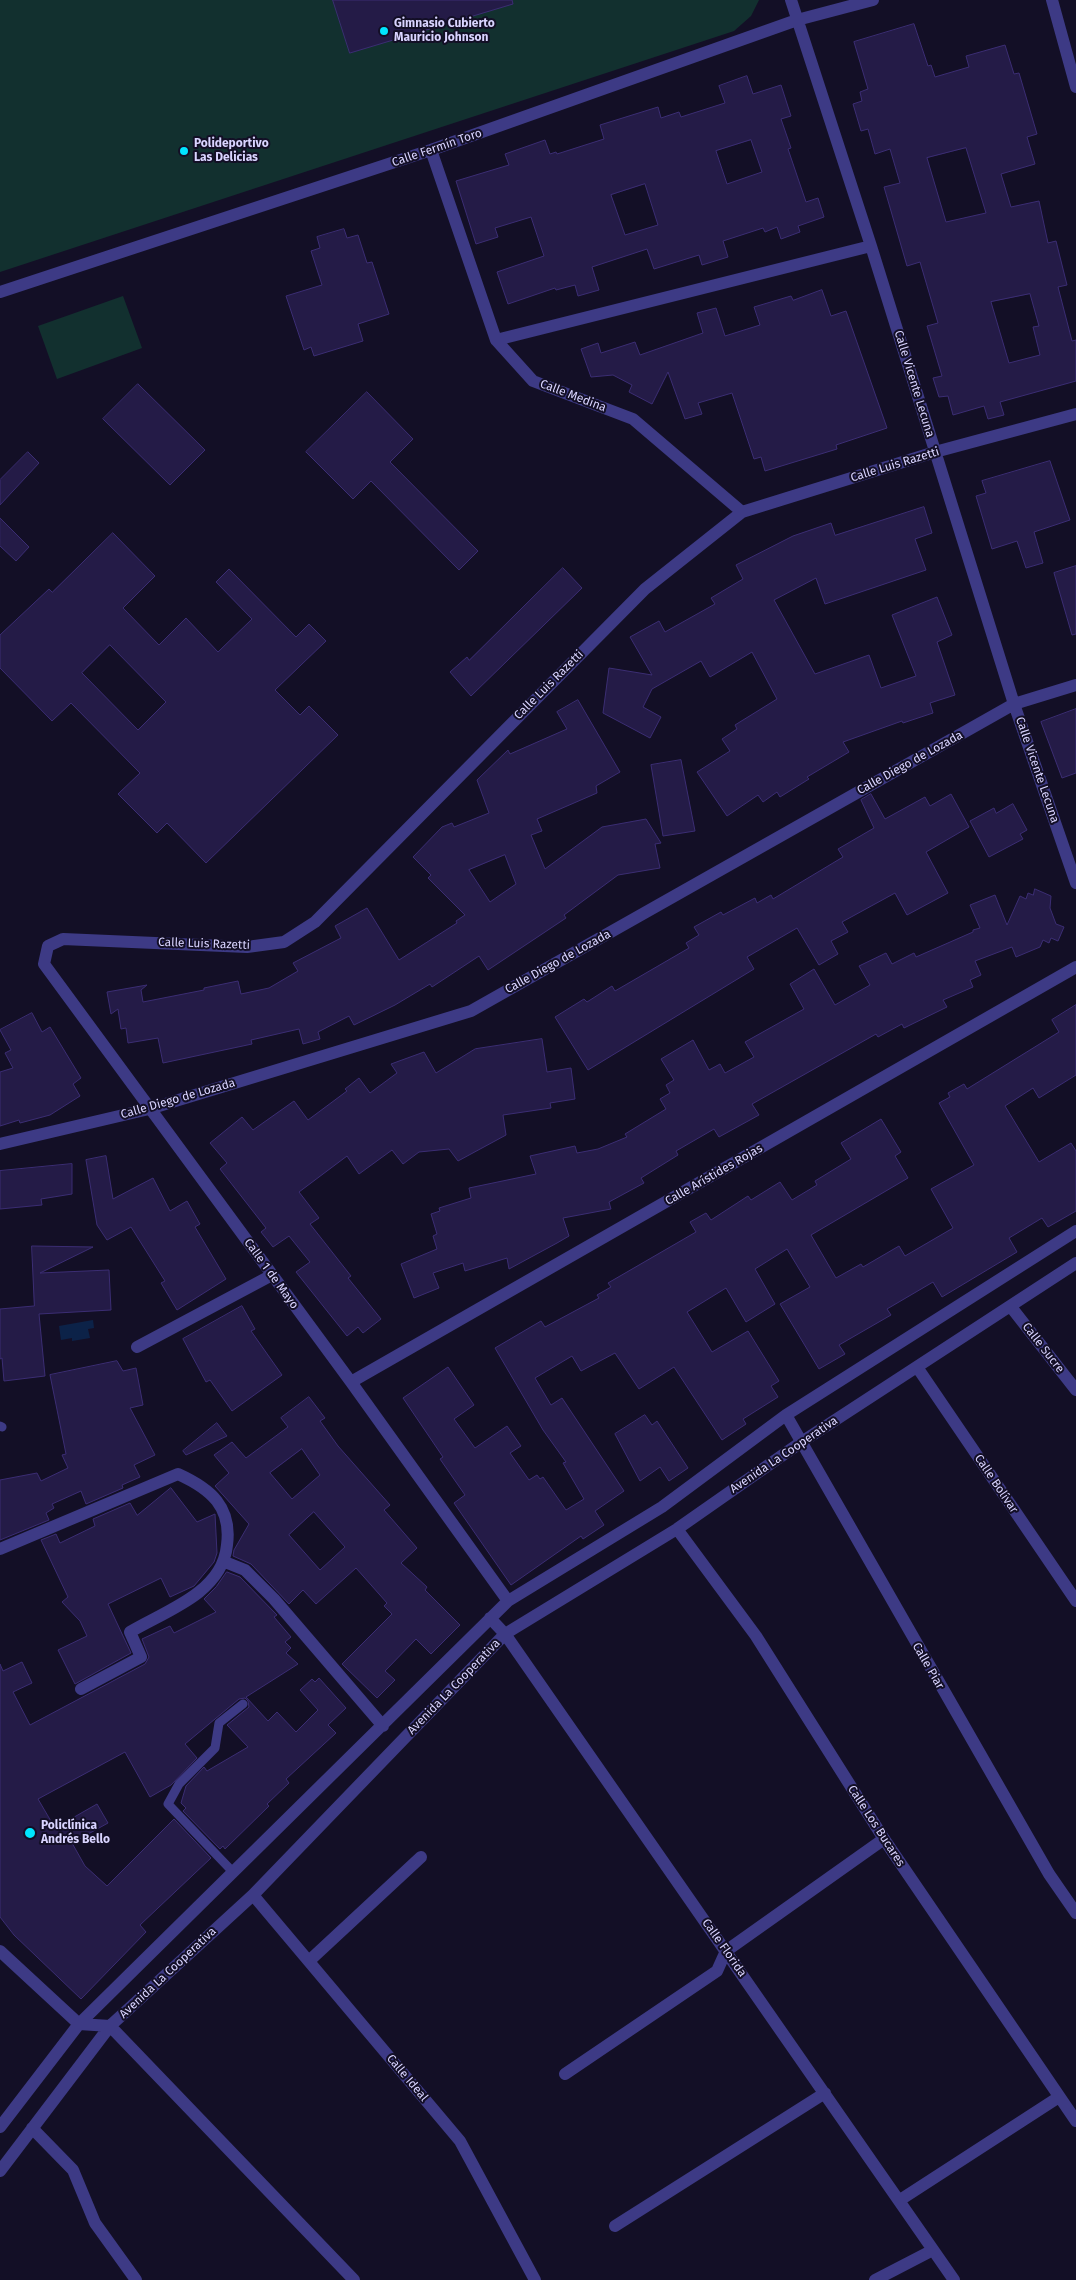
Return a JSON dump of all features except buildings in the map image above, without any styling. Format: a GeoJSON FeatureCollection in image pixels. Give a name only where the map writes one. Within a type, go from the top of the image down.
{"type":"FeatureCollection","features":[{"type":"Feature","properties":{"kind":"street","name":"Calle Vicente Lecuna"},"geometry":{"type":"LineString","coordinates":[[791,0],[871,246],[1014,704],[1076,882]]}},
{"type":"Feature","properties":{"kind":"street","name":"Calle Fermín Toro"},"geometry":{"type":"LineString","coordinates":[[0,292],[431,150],[797,20],[873,0]]}},
{"type":"Feature","properties":{"kind":"street"},"geometry":{"type":"LineString","coordinates":[[1052,0],[1076,88]]}},
{"type":"Feature","properties":{"kind":"street","name":"Calle Medina"},"geometry":{"type":"LineString","coordinates":[[431,150],[496,340],[533,381],[633,419],[742,512]]}},
{"type":"Feature","properties":{"kind":"street"},"geometry":{"type":"LineString","coordinates":[[496,340],[871,246]]}},
{"type":"Feature","properties":{"kind":"street","name":"Calle Luis Razetti"},"geometry":{"type":"LineString","coordinates":[[48,946],[63,939],[247,947],[284,942],[315,922],[644,589],[742,512],[935,452],[1076,414]]}},
{"type":"Feature","properties":{"kind":"street","name":"Calle Diego de Lozada"},"geometry":{"type":"LineString","coordinates":[[0,1144],[149,1109],[472,1011],[1014,704],[1076,685]]}},
{"type":"Feature","properties":{"kind":"street","name":"Calle 1 de Mayo"},"geometry":{"type":"LineString","coordinates":[[48,946],[44,964],[351,1382],[508,1601]]}},
{"type":"Feature","properties":{"kind":"street","name":"Calle Arístides Rojas"},"geometry":{"type":"LineString","coordinates":[[351,1382],[1076,967]]}},
{"type":"Feature","properties":{"kind":"street","name":"Avenida La Cooperativa"},"geometry":{"type":"LineString","coordinates":[[0,2127],[79,2024],[508,1601],[662,1507],[786,1415],[1076,1231]]}},
{"type":"Feature","properties":{"kind":"street","name":"Avenida La Cooperativa"},"geometry":{"type":"LineString","coordinates":[[0,2171],[110,2026],[253,1895],[504,1634],[677,1529],[800,1442],[1011,1307],[1076,1263]]}},
{"type":"Feature","properties":{"kind":"street"},"geometry":{"type":"LineString","coordinates":[[137,1347],[272,1275]]}},
{"type":"Feature","properties":{"kind":"street","name":"Calle Sucre"},"geometry":{"type":"LineString","coordinates":[[1011,1307],[1076,1390]]}},
{"type":"Feature","properties":{"kind":"street","name":"Calle Bolívar"},"geometry":{"type":"LineString","coordinates":[[917,1367],[1076,1601]]}},
{"type":"Feature","properties":{"kind":"street","name":"Calle Piar"},"geometry":{"type":"LineString","coordinates":[[786,1415],[1049,1874],[1076,1913]]}},
{"type":"Feature","properties":{"kind":"street"},"geometry":{"type":"LineString","coordinates":[[0,1550],[178,1474],[196,1482],[215,1498],[226,1514],[229,1529],[225,1562],[199,1592],[130,1632],[142,1656],[81,1689]]}},
{"type":"Feature","properties":{"kind":"street","name":"Calle Los Bucares"},"geometry":{"type":"LineString","coordinates":[[677,1529],[756,1636],[884,1839],[1076,2121]]}},
{"type":"Feature","properties":{"kind":"street"},"geometry":{"type":"LineString","coordinates":[[225,1562],[245,1570],[274,1599],[383,1726]]}},
{"type":"Feature","properties":{"kind":"street","name":"Calle Florida"},"geometry":{"type":"LineString","coordinates":[[490,1618],[504,1634],[954,2280]]}},
{"type":"Feature","properties":{"kind":"street"},"geometry":{"type":"LineString","coordinates":[[565,2074],[717,1971],[726,1951],[884,1839]]}},
{"type":"Feature","properties":{"kind":"street"},"geometry":{"type":"LineString","coordinates":[[309,1961],[420,1857]]}},
{"type":"Feature","properties":{"kind":"street","name":"Calle Ideal"},"geometry":{"type":"LineString","coordinates":[[253,1895],[460,2141],[535,2280]]}},
{"type":"Feature","properties":{"kind":"street"},"geometry":{"type":"LineString","coordinates":[[0,1951],[79,2024],[110,2026],[354,2280]]}},
{"type":"Feature","properties":{"kind":"street"},"geometry":{"type":"LineString","coordinates":[[615,2226],[825,2093]]}},
{"type":"Feature","properties":{"kind":"street"},"geometry":{"type":"LineString","coordinates":[[900,2200],[1059,2097]]}},
{"type":"Feature","properties":{"kind":"street"},"geometry":{"type":"LineString","coordinates":[[32,2128],[73,2170],[95,2223],[136,2280]]}},
{"type":"Feature","properties":{"kind":"street"},"geometry":{"type":"LineString","coordinates":[[875,2280],[933,2250]]}},
{"type":"Feature","properties":{"kind":"lane"},"geometry":{"type":"LineString","coordinates":[[233,1872],[168,1804],[179,1784],[215,1748],[219,1723],[243,1704]]}},
{"type":"Feature","properties":{"kind":"green space","name":"Polideportivo Las Delicias"},"geometry":{"type":"Polygon","coordinates":[[[0,0],[759,0],[751,16],[734,31],[0,272],[0,0]]]}},
{"type":"Feature","properties":{"kind":"green space"},"geometry":{"type":"Polygon","coordinates":[[[123,296],[142,348],[57,379],[38,326],[123,296]]]}},
{"type":"Feature","properties":{"kind":"water"},"geometry":{"type":"Polygon","coordinates":[[[93,1320],[94,1328],[88,1329],[90,1338],[72,1341],[72,1338],[61,1340],[59,1326],[93,1320]]]}},
{"type":"Feature","properties":{"kind":"place","name":"Gimnasio Cubierto Mauricio Johnson"},"geometry":{"type":"Point","coordinates":[384,31]}},
{"type":"Feature","properties":{"kind":"place","name":"Polideportivo Las Delicias"},"geometry":{"type":"Point","coordinates":[184,151]}},
{"type":"Feature","properties":{"kind":"place","name":"Policlínica Andrés Bello"},"geometry":{"type":"Point","coordinates":[30,1833]}}]}
